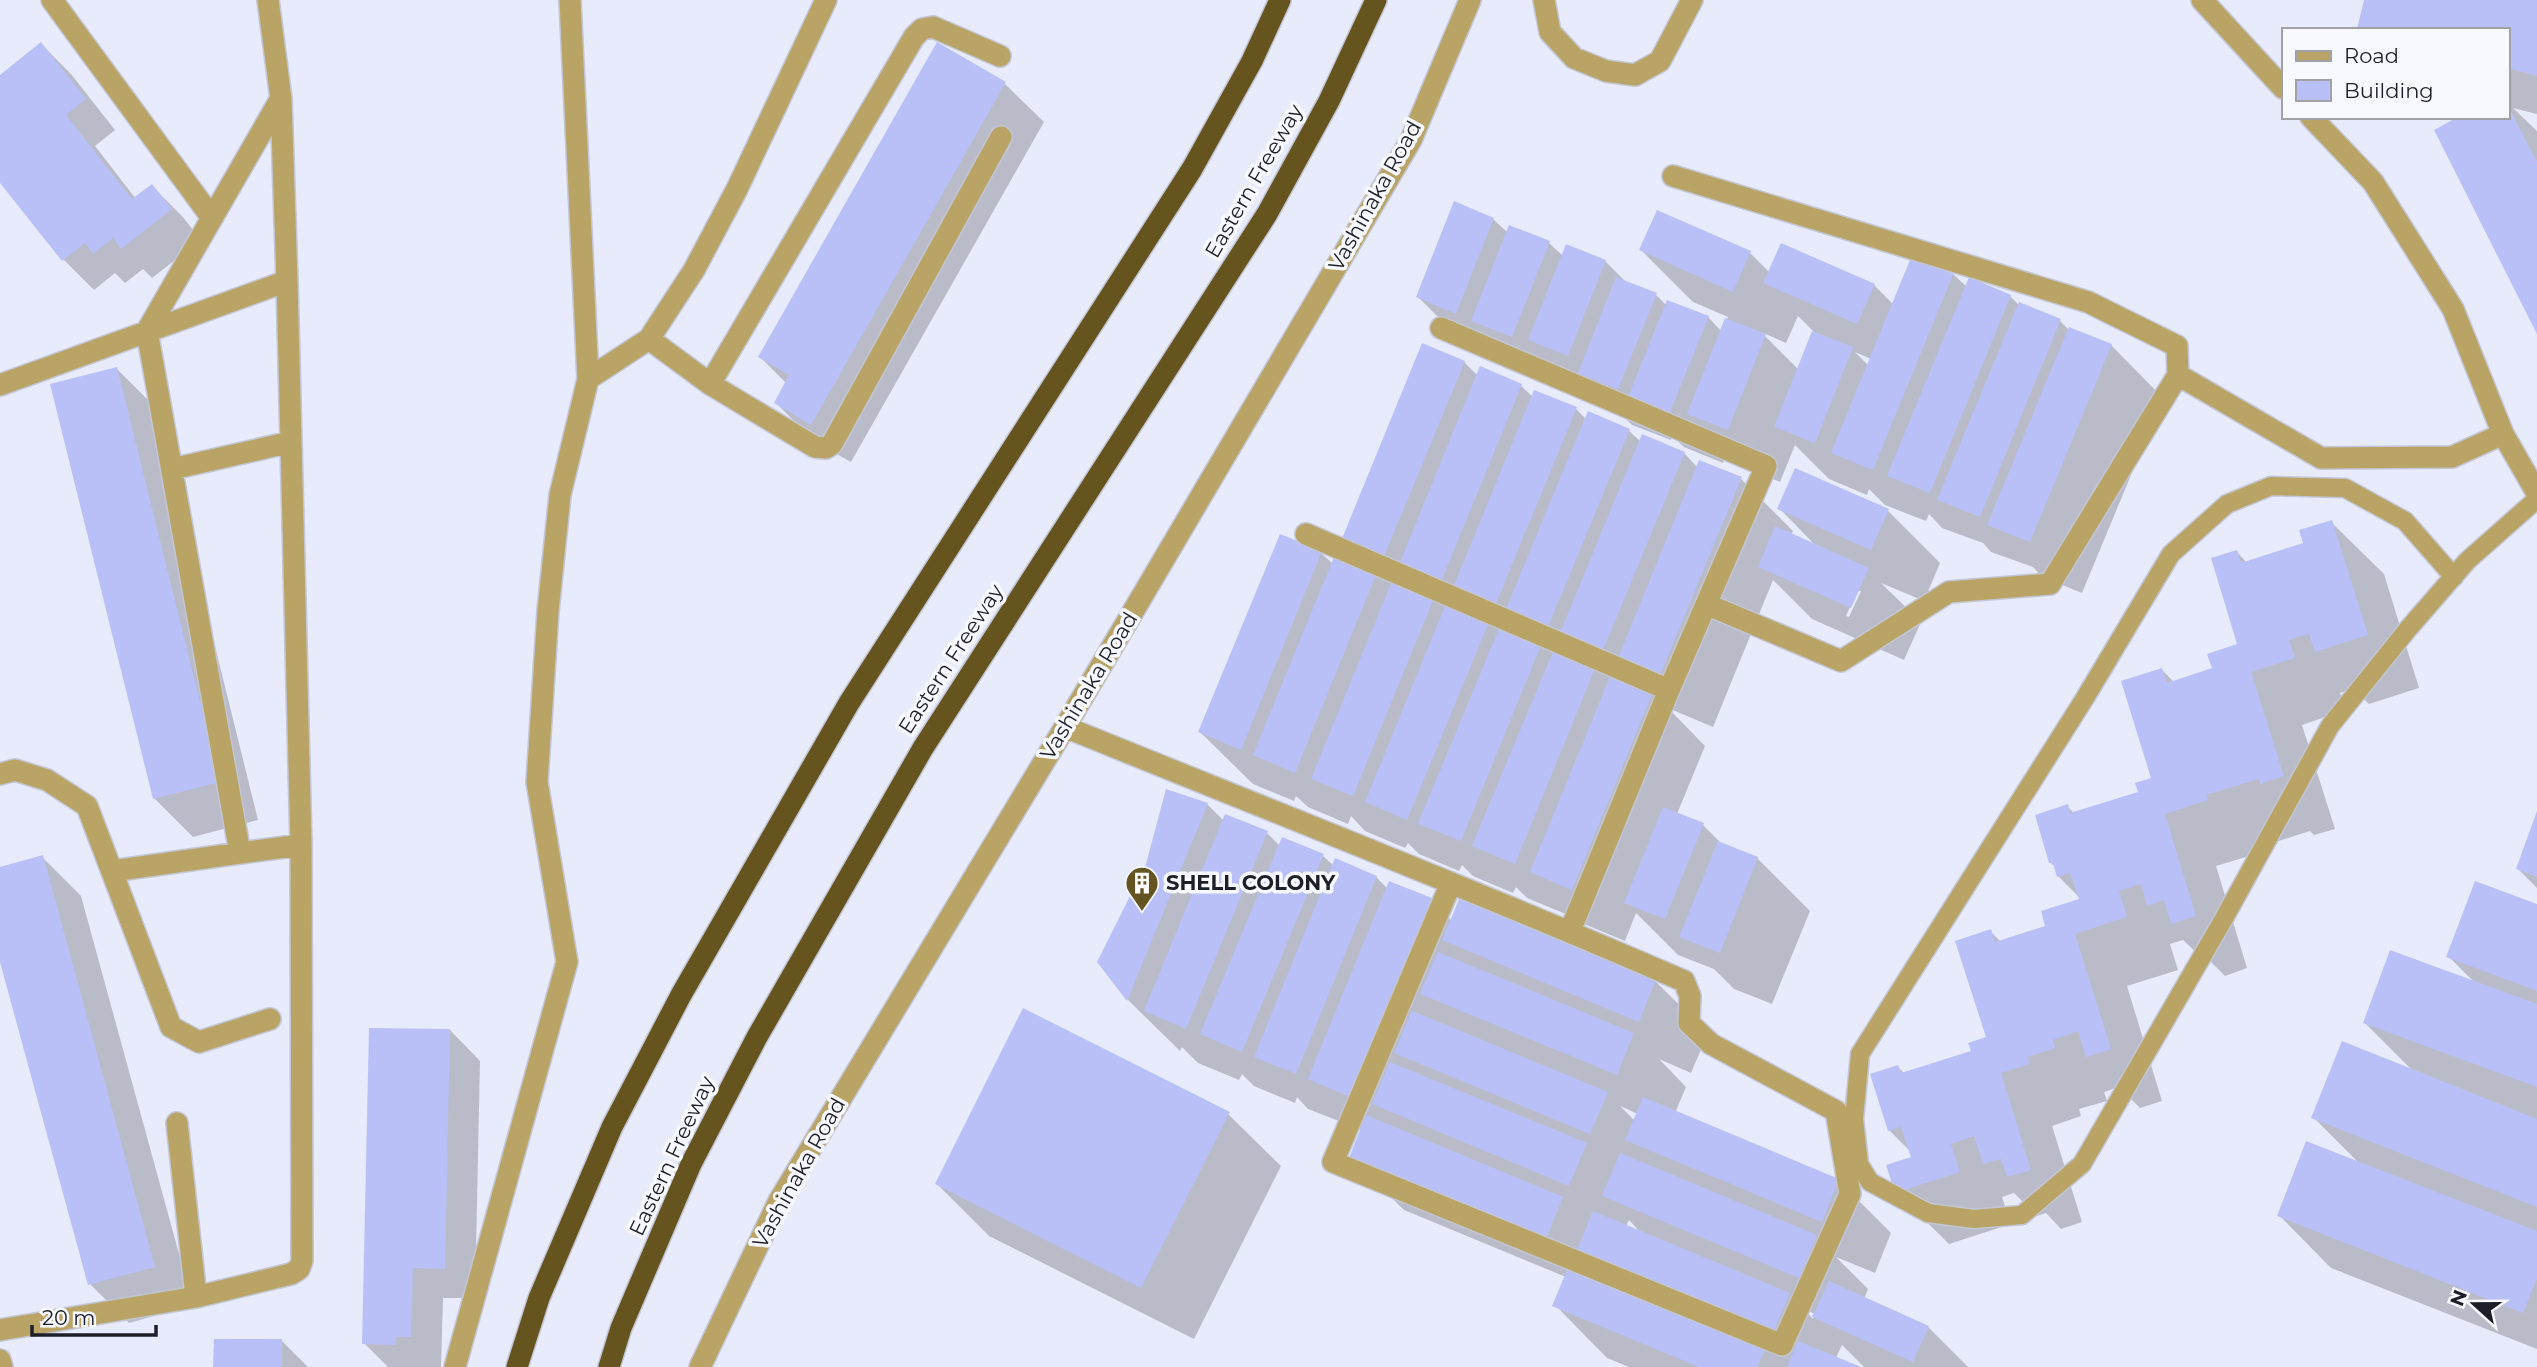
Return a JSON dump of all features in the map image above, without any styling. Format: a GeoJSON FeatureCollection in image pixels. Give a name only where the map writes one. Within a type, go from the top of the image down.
{"type":"FeatureCollection","features":[{"type":"Feature","properties":{"kind":"highway"},"geometry":{"type":"LineString","coordinates":[[517,1367],[539,1298],[612,1127],[681,995],[849,703],[1192,169],[1252,61],[1280,0]]}},
{"type":"Feature","properties":{"kind":"highway","name":"Eastern Freeway"},"geometry":{"type":"LineString","coordinates":[[608,1367],[621,1328],[691,1164],[757,1037],[923,748],[1267,214],[1329,101],[1376,0]]}},
{"type":"Feature","properties":{"kind":"street"},"geometry":{"type":"LineString","coordinates":[[52,0],[212,218]]}},
{"type":"Feature","properties":{"kind":"street"},"geometry":{"type":"LineString","coordinates":[[0,1330],[196,1297],[291,1274],[299,1269],[302,1261],[301,845],[287,281],[281,99],[268,0]]}},
{"type":"Feature","properties":{"kind":"street"},"geometry":{"type":"LineString","coordinates":[[455,1367],[568,962],[537,782],[548,611],[561,495],[588,379],[570,0]]}},
{"type":"Feature","properties":{"kind":"street"},"geometry":{"type":"LineString","coordinates":[[588,379],[649,339],[694,270],[737,189],[826,0]]}},
{"type":"Feature","properties":{"kind":"street","name":"Vashinaka Road"},"geometry":{"type":"LineString","coordinates":[[700,1367],[779,1201],[1065,727],[1411,140],[1470,0]]}},
{"type":"Feature","properties":{"kind":"street"},"geometry":{"type":"LineString","coordinates":[[1544,0],[1550,32],[1573,58],[1606,71],[1635,75],[1660,61],[1692,0]]}},
{"type":"Feature","properties":{"kind":"street"},"geometry":{"type":"LineString","coordinates":[[2202,0],[2282,87]]}},
{"type":"Feature","properties":{"kind":"street"},"geometry":{"type":"LineString","coordinates":[[710,384],[914,37],[922,29],[933,27],[1000,56]]}},
{"type":"Feature","properties":{"kind":"street"},"geometry":{"type":"LineString","coordinates":[[240,853],[147,331],[281,99]]}},
{"type":"Feature","properties":{"kind":"street"},"geometry":{"type":"LineString","coordinates":[[2313,119],[2373,182],[2453,309],[2503,434],[2537,493]]}},
{"type":"Feature","properties":{"kind":"street"},"geometry":{"type":"LineString","coordinates":[[649,339],[710,384],[815,447],[826,448],[832,443],[1001,137]]}},
{"type":"Feature","properties":{"kind":"street"},"geometry":{"type":"LineString","coordinates":[[1674,176],[2088,302],[2177,346],[2178,375],[2050,584],[1949,592],[1841,661],[1706,604]]}},
{"type":"Feature","properties":{"kind":"street"},"geometry":{"type":"LineString","coordinates":[[0,385],[287,281]]}},
{"type":"Feature","properties":{"kind":"street"},"geometry":{"type":"LineString","coordinates":[[1441,328],[1766,466],[1669,690],[1570,931]]}},
{"type":"Feature","properties":{"kind":"street"},"geometry":{"type":"LineString","coordinates":[[2178,375],[2320,458],[2452,457],[2503,434]]}},
{"type":"Feature","properties":{"kind":"street"},"geometry":{"type":"LineString","coordinates":[[172,469],[291,442]]}},
{"type":"Feature","properties":{"kind":"street"},"geometry":{"type":"LineString","coordinates":[[1306,534],[1669,690]]}},
{"type":"Feature","properties":{"kind":"street"},"geometry":{"type":"LineString","coordinates":[[1065,727],[1570,931],[1684,981],[1690,996],[1689,1023],[1711,1044],[1836,1111],[1850,1194],[1782,1345],[1334,1162],[1451,883]]}},
{"type":"Feature","properties":{"kind":"street"},"geometry":{"type":"LineString","coordinates":[[0,774],[15,770],[47,780],[87,806],[171,1027],[199,1042],[270,1020]]}},
{"type":"Feature","properties":{"kind":"street"},"geometry":{"type":"LineString","coordinates":[[112,871],[301,845]]}},
{"type":"Feature","properties":{"kind":"street"},"geometry":{"type":"LineString","coordinates":[[177,1123],[196,1297]]}},
{"type":"Feature","properties":{"kind":"street"},"geometry":{"type":"LineString","coordinates":[[0,1360],[2,1367]]}},
{"type":"Feature","properties":{"kind":"lane"},"geometry":{"type":"LineString","coordinates":[[2454,577],[2405,521],[2345,488],[2270,486],[2227,505],[2171,554],[2085,698],[1860,1054],[1854,1119],[1859,1164],[1870,1182],[1928,1213],[1974,1219],[2022,1215],[2082,1164],[2222,922],[2330,726],[2408,629],[2454,577],[2467,561],[2537,499]]}},
{"type":"Feature","properties":{"kind":"building"},"geometry":{"type":"Polygon","coordinates":[[[2364,0],[2537,0],[2537,76],[2509,69],[2509,28],[2357,28],[2364,0]]]}},
{"type":"Feature","properties":{"kind":"building"},"geometry":{"type":"Polygon","coordinates":[[[41,42],[86,99],[66,115],[132,199],[152,184],[172,209],[121,249],[113,238],[93,254],[85,243],[62,261],[0,183],[0,75],[41,42]]]}},
{"type":"Feature","properties":{"kind":"building"},"geometry":{"type":"Polygon","coordinates":[[[937,42],[1006,82],[811,425],[774,403],[789,375],[758,357],[937,42]]]}},
{"type":"Feature","properties":{"kind":"building"},"geometry":{"type":"Polygon","coordinates":[[[2509,108],[2537,162],[2537,334],[2434,130],[2454,119],[2509,119],[2509,108]]]}},
{"type":"Feature","properties":{"kind":"building"},"geometry":{"type":"Polygon","coordinates":[[[1454,201],[1494,218],[1456,314],[1416,297],[1454,201]]]}},
{"type":"Feature","properties":{"kind":"building"},"geometry":{"type":"Polygon","coordinates":[[[1657,210],[1751,251],[1733,292],[1639,250],[1657,210]]]}},
{"type":"Feature","properties":{"kind":"building"},"geometry":{"type":"Polygon","coordinates":[[[1509,225],[1550,241],[1512,337],[1471,321],[1509,225]]]}},
{"type":"Feature","properties":{"kind":"building"},"geometry":{"type":"Polygon","coordinates":[[[1781,243],[1875,284],[1857,324],[1763,283],[1781,243]]]}},
{"type":"Feature","properties":{"kind":"building"},"geometry":{"type":"Polygon","coordinates":[[[1566,244],[1606,260],[1568,356],[1528,340],[1566,244]]]}},
{"type":"Feature","properties":{"kind":"building"},"geometry":{"type":"Polygon","coordinates":[[[1912,255],[1954,272],[1873,470],[1831,453],[1912,255]]]}},
{"type":"Feature","properties":{"kind":"building"},"geometry":{"type":"Polygon","coordinates":[[[1616,277],[1657,293],[1618,389],[1578,373],[1616,277]]]}},
{"type":"Feature","properties":{"kind":"building"},"geometry":{"type":"Polygon","coordinates":[[[1969,277],[2011,295],[1930,493],[1887,476],[1969,277]]]}},
{"type":"Feature","properties":{"kind":"building"},"geometry":{"type":"Polygon","coordinates":[[[1667,300],[1709,316],[1670,412],[1629,395],[1667,300]]]}},
{"type":"Feature","properties":{"kind":"building"},"geometry":{"type":"Polygon","coordinates":[[[2019,302],[2061,319],[1980,517],[1937,500],[2019,302]]]}},
{"type":"Feature","properties":{"kind":"building"},"geometry":{"type":"Polygon","coordinates":[[[1725,318],[1766,334],[1728,430],[1687,414],[1725,318]]]}},
{"type":"Feature","properties":{"kind":"building"},"geometry":{"type":"Polygon","coordinates":[[[2069,327],[2112,344],[2030,542],[1987,525],[2069,327]]]}},
{"type":"Feature","properties":{"kind":"building"},"geometry":{"type":"Polygon","coordinates":[[[1812,331],[1853,347],[1815,443],[1774,427],[1812,331]]]}},
{"type":"Feature","properties":{"kind":"building"},"geometry":{"type":"Polygon","coordinates":[[[1422,343],[1465,361],[1383,559],[1341,541],[1422,343]]]}},
{"type":"Feature","properties":{"kind":"building"},"geometry":{"type":"Polygon","coordinates":[[[1480,366],[1522,384],[1441,582],[1399,565],[1480,366]]]}},
{"type":"Feature","properties":{"kind":"building"},"geometry":{"type":"Polygon","coordinates":[[[117,367],[220,782],[153,799],[50,384],[117,367]]]}},
{"type":"Feature","properties":{"kind":"building"},"geometry":{"type":"Polygon","coordinates":[[[1534,390],[1577,407],[1495,606],[1453,588],[1534,390]]]}},
{"type":"Feature","properties":{"kind":"building"},"geometry":{"type":"Polygon","coordinates":[[[1588,411],[1630,429],[1548,627],[1506,609],[1588,411]]]}},
{"type":"Feature","properties":{"kind":"building"},"geometry":{"type":"Polygon","coordinates":[[[1642,434],[1685,452],[1603,650],[1560,633],[1642,434]]]}},
{"type":"Feature","properties":{"kind":"building"},"geometry":{"type":"Polygon","coordinates":[[[1699,460],[1742,477],[1660,675],[1618,658],[1699,460]]]}},
{"type":"Feature","properties":{"kind":"building"},"geometry":{"type":"Polygon","coordinates":[[[1795,468],[1889,509],[1871,550],[1777,509],[1795,468]]]}},
{"type":"Feature","properties":{"kind":"building"},"geometry":{"type":"Polygon","coordinates":[[[2332,520],[2368,635],[2315,652],[2309,634],[2289,640],[2295,658],[2251,672],[2284,776],[2260,784],[2259,779],[2206,795],[2208,800],[2165,814],[2196,916],[2171,924],[2164,900],[2147,906],[2141,884],[2119,891],[2127,917],[2075,934],[2111,1049],[2086,1057],[2078,1031],[2053,1040],[2055,1048],[2028,1057],[2030,1064],[2001,1073],[2031,1170],[2007,1177],[2001,1159],[1983,1164],[1974,1136],[1951,1144],[1960,1172],[1895,1193],[1886,1165],[1911,1157],[1901,1127],[1888,1131],[1870,1074],[1898,1065],[1901,1073],[1971,1051],[1968,1043],[1986,1037],[1955,941],[1991,929],[1995,942],[2045,926],[2041,911],[2079,899],[2070,873],[2057,877],[2053,863],[2049,863],[2035,815],[2068,804],[2070,813],[2138,792],[2135,783],[2151,778],[2121,681],[2162,668],[2167,683],[2212,668],[2207,654],[2237,644],[2211,558],[2237,550],[2241,563],[2303,543],[2299,530],[2332,520]]]}},
{"type":"Feature","properties":{"kind":"building"},"geometry":{"type":"Polygon","coordinates":[[[1775,526],[1869,568],[1851,608],[1758,567],[1775,526]]]}},
{"type":"Feature","properties":{"kind":"building"},"geometry":{"type":"Polygon","coordinates":[[[1280,534],[1322,551],[1241,750],[1198,732],[1280,534]]]}},
{"type":"Feature","properties":{"kind":"building"},"geometry":{"type":"Polygon","coordinates":[[[1334,557],[1376,575],[1295,773],[1253,755],[1334,557]]]}},
{"type":"Feature","properties":{"kind":"building"},"geometry":{"type":"Polygon","coordinates":[[[1392,581],[1434,598],[1353,796],[1311,779],[1392,581]]]}},
{"type":"Feature","properties":{"kind":"building"},"geometry":{"type":"Polygon","coordinates":[[[1446,604],[1489,622],[1407,820],[1365,802],[1446,604]]]}},
{"type":"Feature","properties":{"kind":"building"},"geometry":{"type":"Polygon","coordinates":[[[1500,626],[1542,643],[1461,841],[1418,824],[1500,626]]]}},
{"type":"Feature","properties":{"kind":"building"},"geometry":{"type":"Polygon","coordinates":[[[1554,649],[1596,666],[1515,864],[1472,846],[1554,649]]]}},
{"type":"Feature","properties":{"kind":"building"},"geometry":{"type":"Polygon","coordinates":[[[1611,674],[1653,692],[1572,890],[1530,872],[1611,674]]]}},
{"type":"Feature","properties":{"kind":"building","name":"SHELL COLONY"},"geometry":{"type":"Polygon","coordinates":[[[1166,789],[1208,803],[1127,1001],[1097,962],[1146,864],[1166,789]]]}},
{"type":"Feature","properties":{"kind":"building"},"geometry":{"type":"Polygon","coordinates":[[[1663,807],[1704,823],[1665,919],[1624,903],[1663,807]]]}},
{"type":"Feature","properties":{"kind":"building"},"geometry":{"type":"Polygon","coordinates":[[[2537,811],[2537,877],[2516,869],[2537,811]]]}},
{"type":"Feature","properties":{"kind":"building"},"geometry":{"type":"Polygon","coordinates":[[[1225,814],[1268,831],[1186,1029],[1144,1011],[1225,814]]]}},
{"type":"Feature","properties":{"kind":"building"},"geometry":{"type":"Polygon","coordinates":[[[1282,837],[1324,854],[1242,1052],[1200,1034],[1282,837]]]}},
{"type":"Feature","properties":{"kind":"building"},"geometry":{"type":"Polygon","coordinates":[[[1718,841],[1758,857],[1720,953],[1679,937],[1718,841]]]}},
{"type":"Feature","properties":{"kind":"building"},"geometry":{"type":"Polygon","coordinates":[[[43,855],[155,1267],[88,1285],[0,962],[0,867],[43,855]]]}},
{"type":"Feature","properties":{"kind":"building"},"geometry":{"type":"Polygon","coordinates":[[[1335,858],[1377,876],[1296,1074],[1254,1057],[1335,858]]]}},
{"type":"Feature","properties":{"kind":"building"},"geometry":{"type":"Polygon","coordinates":[[[1389,881],[1432,898],[1350,1097],[1308,1079],[1389,881]]]}},
{"type":"Feature","properties":{"kind":"building"},"geometry":{"type":"Polygon","coordinates":[[[2475,881],[2537,904],[2537,991],[2446,957],[2475,881]]]}},
{"type":"Feature","properties":{"kind":"building"},"geometry":{"type":"Polygon","coordinates":[[[1460,897],[1656,979],[1639,1022],[1442,940],[1460,897]]]}},
{"type":"Feature","properties":{"kind":"building"},"geometry":{"type":"Polygon","coordinates":[[[2390,950],[2537,1004],[2537,1087],[2363,1023],[2390,950]]]}},
{"type":"Feature","properties":{"kind":"building"},"geometry":{"type":"Polygon","coordinates":[[[1438,952],[1634,1033],[1617,1075],[1420,994],[1438,952]]]}},
{"type":"Feature","properties":{"kind":"building"},"geometry":{"type":"Polygon","coordinates":[[[1023,1008],[1230,1112],[1141,1288],[935,1184],[1023,1008]]]}},
{"type":"Feature","properties":{"kind":"building"},"geometry":{"type":"Polygon","coordinates":[[[1412,1011],[1608,1092],[1590,1134],[1394,1053],[1412,1011]]]}},
{"type":"Feature","properties":{"kind":"building"},"geometry":{"type":"Polygon","coordinates":[[[369,1028],[450,1029],[445,1269],[413,1268],[411,1337],[396,1337],[396,1345],[362,1344],[369,1028]]]}},
{"type":"Feature","properties":{"kind":"building"},"geometry":{"type":"Polygon","coordinates":[[[2342,1041],[2537,1119],[2537,1207],[2311,1118],[2342,1041]]]}},
{"type":"Feature","properties":{"kind":"building"},"geometry":{"type":"Polygon","coordinates":[[[1390,1062],[1587,1143],[1569,1186],[1372,1104],[1390,1062]]]}},
{"type":"Feature","properties":{"kind":"building"},"geometry":{"type":"Polygon","coordinates":[[[1643,1097],[1839,1179],[1822,1222],[1625,1140],[1643,1097]]]}},
{"type":"Feature","properties":{"kind":"building"},"geometry":{"type":"Polygon","coordinates":[[[1366,1115],[1563,1197],[1546,1239],[1349,1158],[1366,1115]]]}},
{"type":"Feature","properties":{"kind":"building"},"geometry":{"type":"Polygon","coordinates":[[[2306,1141],[2537,1231],[2537,1278],[2523,1313],[2277,1216],[2306,1141]]]}},
{"type":"Feature","properties":{"kind":"building"},"geometry":{"type":"Polygon","coordinates":[[[1620,1153],[1817,1235],[1799,1278],[1602,1196],[1620,1153]]]}},
{"type":"Feature","properties":{"kind":"building"},"geometry":{"type":"Polygon","coordinates":[[[1593,1211],[1790,1293],[1772,1335],[1576,1253],[1593,1211]]]}},
{"type":"Feature","properties":{"kind":"building"},"geometry":{"type":"Polygon","coordinates":[[[1570,1263],[1767,1345],[1757,1367],[1699,1367],[1552,1306],[1570,1263]]]}},
{"type":"Feature","properties":{"kind":"building"},"geometry":{"type":"Polygon","coordinates":[[[1829,1281],[1929,1326],[1913,1362],[1812,1317],[1829,1281]]]}},
{"type":"Feature","properties":{"kind":"building"},"geometry":{"type":"Polygon","coordinates":[[[214,1339],[282,1339],[282,1367],[213,1367],[214,1339]]]}},
{"type":"Feature","properties":{"kind":"building"},"geometry":{"type":"Polygon","coordinates":[[[1798,1341],[1861,1367],[1787,1367],[1798,1341]]]}},
{"type":"Feature","properties":{"kind":"place","name":"SHELL COLONY"},"geometry":{"type":"Point","coordinates":[1142,913]}}]}
